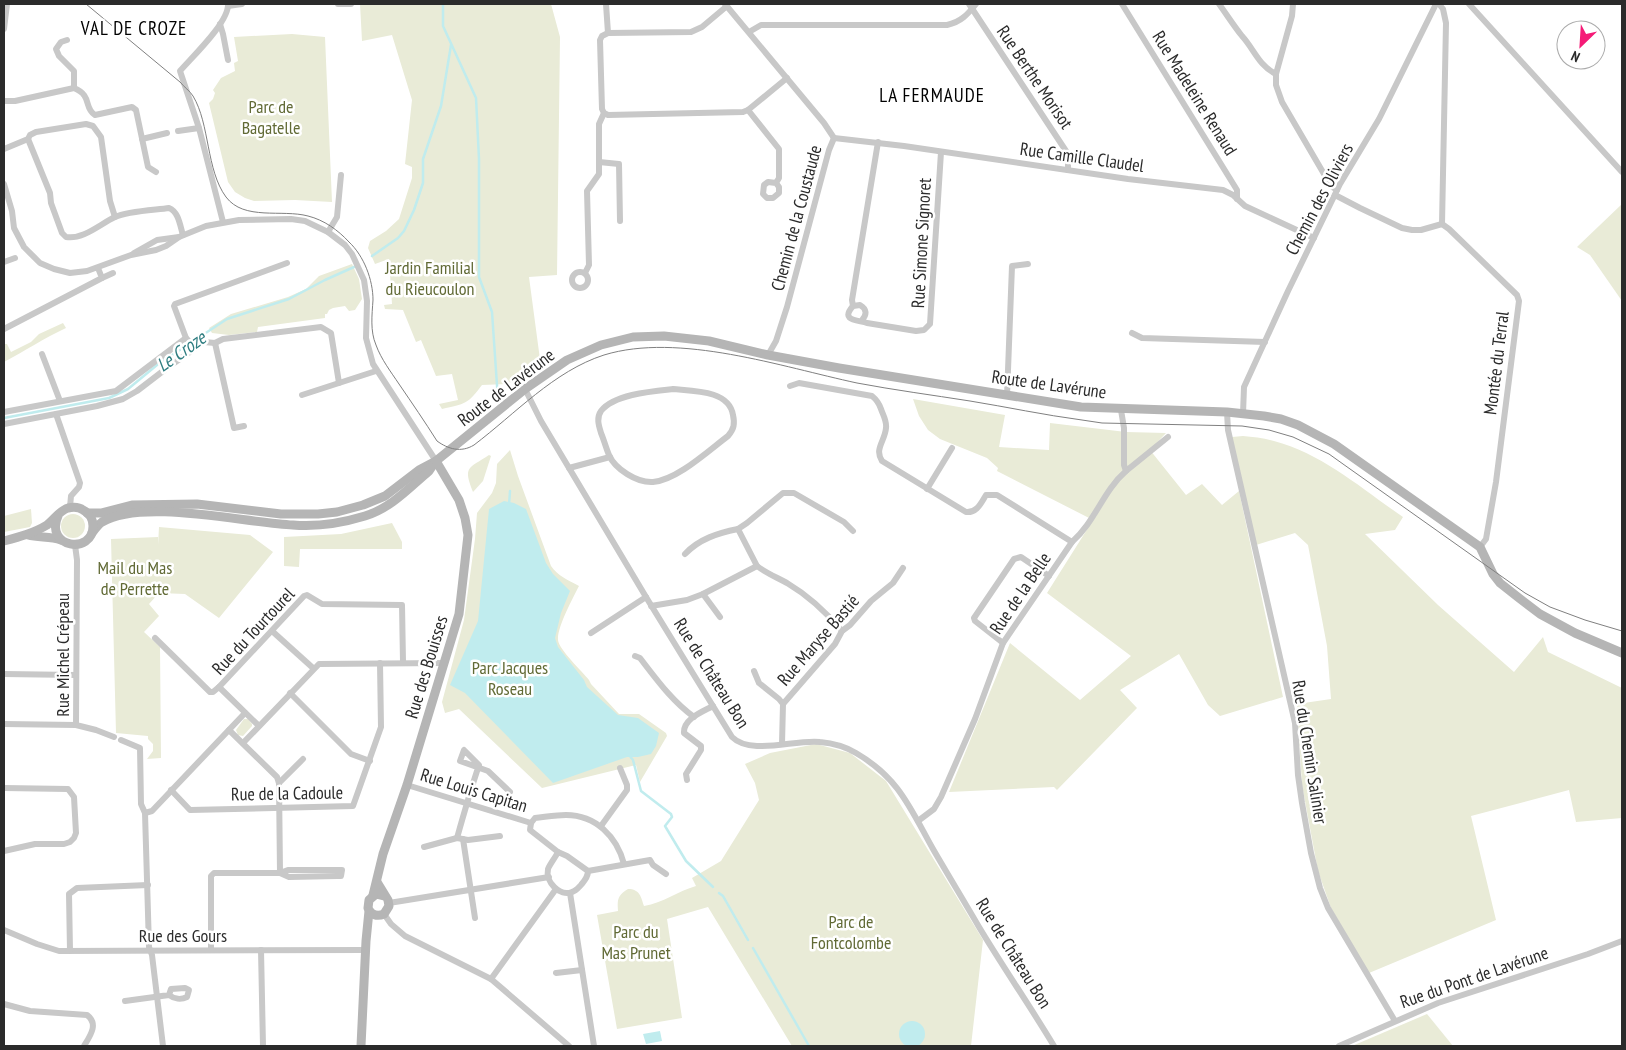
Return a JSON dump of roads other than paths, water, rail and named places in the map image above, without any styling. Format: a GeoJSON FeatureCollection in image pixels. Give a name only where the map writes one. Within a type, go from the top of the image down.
{"type":"FeatureCollection","features":[{"type":"Feature","properties":{"kind":"main road","name":"Route de Lavérune"},"geometry":{"type":"LineString","coordinates":[[88,513],[101,513],[132,505],[191,504],[281,514],[318,514],[336,512],[363,505],[385,496],[419,470],[436,461],[525,389],[567,360],[602,345],[633,337],[683,337],[768,355],[1081,407],[1121,410],[1226,412],[1264,416],[1289,422],[1334,444],[1480,547],[1493,574],[1500,582],[1540,614],[1575,633],[1622,653]]}},
{"type":"Feature","properties":{"kind":"main road","name":"Route de Lavérune"},"geometry":{"type":"LineString","coordinates":[[92,533],[98,526],[111,519],[134,513],[153,512],[172,512],[294,526],[341,522],[365,516],[385,508],[429,471],[436,461]]}},
{"type":"Feature","properties":{"kind":"main road","name":"Rue des Bouisses"},"geometry":{"type":"LineString","coordinates":[[373,895],[383,854],[407,785],[460,614],[468,535],[459,500],[436,461]]}},
{"type":"Feature","properties":{"kind":"main road"},"geometry":{"type":"LineString","coordinates":[[4,541],[28,535],[70,507],[82,509],[88,513],[92,522],[92,533],[85,541],[75,545],[51,537],[28,535]]}},
{"type":"Feature","properties":{"kind":"main road"},"geometry":{"type":"LineString","coordinates":[[58,516],[55,526],[56,532],[62,540]]}},
{"type":"Feature","properties":{"kind":"main road"},"geometry":{"type":"LineString","coordinates":[[368,926],[388,910],[387,899],[377,882]]}},
{"type":"Feature","properties":{"kind":"main road"},"geometry":{"type":"LineString","coordinates":[[362,1046],[368,902],[373,895],[379,894],[387,899]]}},
{"type":"Feature","properties":{"kind":"main road"},"geometry":{"type":"LineString","coordinates":[[369,911],[373,915],[381,915]]}},
{"type":"Feature","properties":{"kind":"street"},"geometry":{"type":"LineString","coordinates":[[4,29],[7,4]]}},
{"type":"Feature","properties":{"kind":"street"},"geometry":{"type":"LineString","coordinates":[[224,222],[199,128],[180,71],[220,24],[225,17],[228,5],[242,4]]}},
{"type":"Feature","properties":{"kind":"street"},"geometry":{"type":"LineString","coordinates":[[338,4],[351,4]]}},
{"type":"Feature","properties":{"kind":"street"},"geometry":{"type":"LineString","coordinates":[[606,4],[608,33]]}},
{"type":"Feature","properties":{"kind":"street","name":"Rue Madeleine Renaud"},"geometry":{"type":"LineString","coordinates":[[1122,4],[1237,190],[1237,199]]}},
{"type":"Feature","properties":{"kind":"street"},"geometry":{"type":"LineString","coordinates":[[1220,4],[1236,30],[1258,58],[1276,74]]}},
{"type":"Feature","properties":{"kind":"street"},"geometry":{"type":"LineString","coordinates":[[1293,4],[1292,16],[1276,74],[1276,85],[1282,102],[1336,193],[1394,224],[1412,230],[1421,230],[1442,224],[1446,22],[1443,9],[1437,4]]}},
{"type":"Feature","properties":{"kind":"street","name":"Chemin des Oliviers"},"geometry":{"type":"LineString","coordinates":[[1242,414],[1244,387],[1314,238],[1336,193],[1379,120],[1437,4]]}},
{"type":"Feature","properties":{"kind":"street"},"geometry":{"type":"LineString","coordinates":[[1469,4],[1622,172]]}},
{"type":"Feature","properties":{"kind":"street"},"geometry":{"type":"LineString","coordinates":[[585,273],[589,265],[587,191],[599,174],[599,124],[604,113],[602,109],[600,40],[602,36],[608,33],[691,32],[702,27],[726,5]]}},
{"type":"Feature","properties":{"kind":"street","name":"Chemin de la Coustaude"},"geometry":{"type":"LineString","coordinates":[[726,5],[824,123],[834,138],[787,307],[776,341],[768,355]]}},
{"type":"Feature","properties":{"kind":"street"},"geometry":{"type":"LineString","coordinates":[[748,32],[761,25],[956,23],[967,15],[972,5]]}},
{"type":"Feature","properties":{"kind":"street","name":"Rue Berthe Morisot"},"geometry":{"type":"LineString","coordinates":[[972,5],[1066,151],[1068,170]]}},
{"type":"Feature","properties":{"kind":"street"},"geometry":{"type":"LineString","coordinates":[[220,24],[228,60]]}},
{"type":"Feature","properties":{"kind":"street"},"geometry":{"type":"LineString","coordinates":[[67,40],[60,42],[56,49],[59,56],[74,71],[74,88]]}},
{"type":"Feature","properties":{"kind":"street"},"geometry":{"type":"LineString","coordinates":[[604,113],[608,115],[743,112],[787,78]]}},
{"type":"Feature","properties":{"kind":"street"},"geometry":{"type":"LineString","coordinates":[[4,101],[15,101],[74,88],[86,96],[90,111],[95,115],[132,107],[136,110],[148,167],[156,172]]}},
{"type":"Feature","properties":{"kind":"street"},"geometry":{"type":"LineString","coordinates":[[748,110],[779,149],[779,178],[776,183]]}},
{"type":"Feature","properties":{"kind":"street"},"geometry":{"type":"LineString","coordinates":[[4,149],[28,139],[30,135],[36,132],[86,124],[93,126],[101,137],[110,201],[115,217]]}},
{"type":"Feature","properties":{"kind":"street"},"geometry":{"type":"LineString","coordinates":[[178,131],[199,128]]}},
{"type":"Feature","properties":{"kind":"street"},"geometry":{"type":"LineString","coordinates":[[142,139],[167,133]]}},
{"type":"Feature","properties":{"kind":"street","name":"Rue Camille Claudel"},"geometry":{"type":"LineString","coordinates":[[834,138],[878,142],[1128,179],[1223,190],[1229,192],[1245,206],[1314,238]]}},
{"type":"Feature","properties":{"kind":"street"},"geometry":{"type":"LineString","coordinates":[[28,139],[50,192],[51,204],[62,233],[66,237],[74,237],[88,232],[115,217],[173,209],[176,213],[181,236]]}},
{"type":"Feature","properties":{"kind":"street"},"geometry":{"type":"LineString","coordinates":[[853,306],[860,305],[866,310],[862,320],[857,322],[850,318],[849,312],[853,306],[852,300],[878,142]]}},
{"type":"Feature","properties":{"kind":"street","name":"Rue Simone Signoret"},"geometry":{"type":"LineString","coordinates":[[862,320],[867,323],[916,331],[924,330],[930,324],[941,152]]}},
{"type":"Feature","properties":{"kind":"street"},"geometry":{"type":"LineString","coordinates":[[599,162],[619,164],[620,221]]}},
{"type":"Feature","properties":{"kind":"street"},"geometry":{"type":"LineString","coordinates":[[328,232],[337,217],[341,176]]}},
{"type":"Feature","properties":{"kind":"street"},"geometry":{"type":"LineString","coordinates":[[4,184],[16,234],[24,247],[34,258],[54,270],[70,273],[98,268],[166,246],[181,236],[206,226],[224,222],[290,219],[305,221],[328,232],[352,254],[364,280],[367,301],[366,338],[370,357],[376,371],[436,461]]}},
{"type":"Feature","properties":{"kind":"street","name":"Montée du Terral"},"geometry":{"type":"LineString","coordinates":[[1442,224],[1450,229],[1517,295],[1519,301],[1496,482],[1486,539],[1480,547]]}},
{"type":"Feature","properties":{"kind":"street"},"geometry":{"type":"LineString","coordinates":[[4,262],[15,258]]}},
{"type":"Feature","properties":{"kind":"street"},"geometry":{"type":"LineString","coordinates":[[191,343],[174,306],[175,304],[286,263]]}},
{"type":"Feature","properties":{"kind":"street"},"geometry":{"type":"LineString","coordinates":[[1007,396],[1012,266],[1028,264]]}},
{"type":"Feature","properties":{"kind":"street"},"geometry":{"type":"LineString","coordinates":[[98,268],[102,278]]}},
{"type":"Feature","properties":{"kind":"street"},"geometry":{"type":"LineString","coordinates":[[4,329],[113,273]]}},
{"type":"Feature","properties":{"kind":"street"},"geometry":{"type":"LineString","coordinates":[[4,412],[116,390],[191,343],[215,343],[223,340],[321,327],[332,333],[340,383]]}},
{"type":"Feature","properties":{"kind":"street"},"geometry":{"type":"LineString","coordinates":[[1132,333],[1142,338],[1265,342]]}},
{"type":"Feature","properties":{"kind":"street"},"geometry":{"type":"LineString","coordinates":[[4,424],[97,406],[123,399],[137,391],[191,343]]}},
{"type":"Feature","properties":{"kind":"street"},"geometry":{"type":"LineString","coordinates":[[215,343],[234,428],[244,426]]}},
{"type":"Feature","properties":{"kind":"street"},"geometry":{"type":"LineString","coordinates":[[42,354],[60,401]]}},
{"type":"Feature","properties":{"kind":"street"},"geometry":{"type":"LineString","coordinates":[[302,395],[376,371]]}},
{"type":"Feature","properties":{"kind":"street"},"geometry":{"type":"LineString","coordinates":[[790,386],[799,383],[867,395],[875,399],[886,422],[886,428],[878,451],[878,456],[882,461],[970,513],[976,509],[986,495],[997,495],[1072,542]]}},
{"type":"Feature","properties":{"kind":"street","name":"Rue de Château Bon"},"geometry":{"type":"LineString","coordinates":[[525,389],[541,422],[651,606],[737,742],[753,746],[820,742],[853,751],[882,771],[910,805],[981,930],[1054,1046]]}},
{"type":"Feature","properties":{"kind":"street"},"geometry":{"type":"LineString","coordinates":[[673,389],[700,392],[720,397],[733,412],[735,425],[728,436],[676,474],[654,482],[640,481],[627,474],[610,457],[598,418],[600,411],[632,395],[645,391],[673,389]]}},
{"type":"Feature","properties":{"kind":"street"},"geometry":{"type":"LineString","coordinates":[[1121,410],[1124,428],[1124,464],[1126,471]]}},
{"type":"Feature","properties":{"kind":"street","name":"Rue du Chemin Salinier"},"geometry":{"type":"LineString","coordinates":[[1226,412],[1228,430],[1294,723],[1300,789],[1311,853],[1320,888],[1328,908],[1395,1021]]}},
{"type":"Feature","properties":{"kind":"street"},"geometry":{"type":"LineString","coordinates":[[56,414],[80,483],[72,496],[70,507]]}},
{"type":"Feature","properties":{"kind":"street","name":"Rue de la Belle"},"geometry":{"type":"LineString","coordinates":[[918,821],[934,809],[941,797],[975,719],[1003,643],[1072,542],[1081,534],[1104,496],[1126,471],[1168,437]]}},
{"type":"Feature","properties":{"kind":"street"},"geometry":{"type":"LineString","coordinates":[[927,489],[952,448]]}},
{"type":"Feature","properties":{"kind":"street"},"geometry":{"type":"LineString","coordinates":[[569,468],[610,457]]}},
{"type":"Feature","properties":{"kind":"street"},"geometry":{"type":"LineString","coordinates":[[686,554],[695,544],[738,529],[783,493],[789,492],[794,493],[844,522],[853,531]]}},
{"type":"Feature","properties":{"kind":"street"},"geometry":{"type":"LineString","coordinates":[[738,529],[756,566],[813,600],[842,631]]}},
{"type":"Feature","properties":{"kind":"street","name":"Rue Michel Crépeau"},"geometry":{"type":"LineString","coordinates":[[75,545],[77,560],[76,725],[96,730],[140,748],[141,804],[145,813]]}},
{"type":"Feature","properties":{"kind":"street"},"geometry":{"type":"LineString","coordinates":[[1003,643],[975,622],[974,618],[1014,559],[1021,557],[1049,576]]}},
{"type":"Feature","properties":{"kind":"street"},"geometry":{"type":"LineString","coordinates":[[651,606],[687,600],[703,594],[756,566]]}},
{"type":"Feature","properties":{"kind":"street","name":"Rue Maryse Bastié"},"geometry":{"type":"LineString","coordinates":[[782,744],[783,704],[835,644],[842,631],[850,625],[871,601],[893,583],[902,568]]}},
{"type":"Feature","properties":{"kind":"street"},"geometry":{"type":"LineString","coordinates":[[703,594],[720,617]]}},
{"type":"Feature","properties":{"kind":"street","name":"Rue du Tourtourel"},"geometry":{"type":"LineString","coordinates":[[259,726],[219,687],[298,602],[307,595],[322,604],[402,605],[403,662]]}},
{"type":"Feature","properties":{"kind":"street"},"geometry":{"type":"LineString","coordinates":[[591,633],[646,597]]}},
{"type":"Feature","properties":{"kind":"street"},"geometry":{"type":"LineString","coordinates":[[272,631],[313,668]]}},
{"type":"Feature","properties":{"kind":"street"},"geometry":{"type":"LineString","coordinates":[[155,638],[210,692],[219,687]]}},
{"type":"Feature","properties":{"kind":"street"},"geometry":{"type":"LineString","coordinates":[[635,656],[640,658],[660,686],[694,717]]}},
{"type":"Feature","properties":{"kind":"street","name":"Rue de la Cadoule"},"geometry":{"type":"LineString","coordinates":[[171,790],[190,810],[353,806],[381,727],[380,663]]}},
{"type":"Feature","properties":{"kind":"street"},"geometry":{"type":"LineString","coordinates":[[243,743],[313,668],[319,664],[445,663]]}},
{"type":"Feature","properties":{"kind":"street"},"geometry":{"type":"LineString","coordinates":[[754,671],[759,683],[783,704]]}},
{"type":"Feature","properties":{"kind":"street"},"geometry":{"type":"LineString","coordinates":[[4,674],[76,674]]}},
{"type":"Feature","properties":{"kind":"street"},"geometry":{"type":"LineString","coordinates":[[290,693],[352,754],[370,761]]}},
{"type":"Feature","properties":{"kind":"street"},"geometry":{"type":"LineString","coordinates":[[686,780],[686,774],[702,750],[701,746],[684,733],[683,728],[694,717],[713,706]]}},
{"type":"Feature","properties":{"kind":"street"},"geometry":{"type":"LineString","coordinates":[[163,1046],[149,947],[145,813],[152,811],[246,713]]}},
{"type":"Feature","properties":{"kind":"street"},"geometry":{"type":"LineString","coordinates":[[4,724],[76,725]]}},
{"type":"Feature","properties":{"kind":"street"},"geometry":{"type":"LineString","coordinates":[[229,730],[277,777],[279,783],[280,873]]}},
{"type":"Feature","properties":{"kind":"street"},"geometry":{"type":"LineString","coordinates":[[279,783],[302,759]]}},
{"type":"Feature","properties":{"kind":"street"},"geometry":{"type":"LineString","coordinates":[[475,918],[460,838],[467,803],[478,767],[488,771],[510,792]]}},
{"type":"Feature","properties":{"kind":"street"},"geometry":{"type":"LineString","coordinates":[[601,826],[627,790],[627,785],[620,768]]}},
{"type":"Feature","properties":{"kind":"street","name":"Rue Louis Capitan"},"geometry":{"type":"LineString","coordinates":[[407,785],[531,823]]}},
{"type":"Feature","properties":{"kind":"street"},"geometry":{"type":"LineString","coordinates":[[4,788],[68,789],[74,797],[76,833],[70,842],[64,844],[35,844],[4,851]]}},
{"type":"Feature","properties":{"kind":"street","name":"Rue Louis Capitan"},"geometry":{"type":"LineString","coordinates":[[558,852],[530,830],[531,823],[535,818],[567,815],[581,817],[601,826],[619,849],[624,864]]}},
{"type":"Feature","properties":{"kind":"street"},"geometry":{"type":"LineString","coordinates":[[424,847],[460,838],[468,840],[500,836]]}},
{"type":"Feature","properties":{"kind":"street"},"geometry":{"type":"LineString","coordinates":[[588,871],[584,881],[577,889],[570,893],[552,886],[548,869],[558,852],[588,871],[650,860],[653,865],[666,874]]}},
{"type":"Feature","properties":{"kind":"street"},"geometry":{"type":"LineString","coordinates":[[211,950],[212,874],[280,873],[289,876],[341,876],[342,870],[288,870],[280,873]]}},
{"type":"Feature","properties":{"kind":"street"},"geometry":{"type":"LineString","coordinates":[[387,899],[470,890],[549,877]]}},
{"type":"Feature","properties":{"kind":"street"},"geometry":{"type":"LineString","coordinates":[[70,951],[69,894],[71,892],[77,888],[148,885]]}},
{"type":"Feature","properties":{"kind":"street"},"geometry":{"type":"LineString","coordinates":[[491,979],[556,889]]}},
{"type":"Feature","properties":{"kind":"street"},"geometry":{"type":"LineString","coordinates":[[570,893],[594,1046]]}},
{"type":"Feature","properties":{"kind":"street"},"geometry":{"type":"LineString","coordinates":[[381,915],[405,936],[491,979],[569,1046]]}},
{"type":"Feature","properties":{"kind":"street","name":"Rue des Gours"},"geometry":{"type":"LineString","coordinates":[[4,930],[48,948],[70,951],[366,950]]}},
{"type":"Feature","properties":{"kind":"street","name":"Rue du Pont de Lavérune"},"geometry":{"type":"LineString","coordinates":[[1339,1046],[1438,1003],[1622,941]]}},
{"type":"Feature","properties":{"kind":"street"},"geometry":{"type":"LineString","coordinates":[[260,950],[263,1046]]}},
{"type":"Feature","properties":{"kind":"street"},"geometry":{"type":"LineString","coordinates":[[556,974],[582,970]]}},
{"type":"Feature","properties":{"kind":"street"},"geometry":{"type":"LineString","coordinates":[[125,1001],[168,995]]}},
{"type":"Feature","properties":{"kind":"street"},"geometry":{"type":"LineString","coordinates":[[4,1004],[30,1011],[87,1014],[92,1019],[94,1025],[84,1046]]}},
{"type":"Feature","properties":{"kind":"water","name":"Parc Jacques Roseau"},"geometry":{"type":"Polygon","coordinates":[[[504,501],[514,503],[526,509],[546,563],[553,574],[570,591],[561,613],[555,638],[558,647],[584,680],[587,687],[618,715],[638,718],[659,733],[656,746],[651,754],[627,757],[553,783],[465,693],[450,685],[478,621],[489,509],[504,501]]]}},
{"type":"Feature","properties":{"kind":"water"},"geometry":{"type":"Polygon","coordinates":[[[912,1021],[921,1025],[925,1034],[921,1043],[912,1047],[903,1043],[899,1034],[903,1025],[912,1021]]]}},
{"type":"Feature","properties":{"kind":"water"},"geometry":{"type":"Polygon","coordinates":[[[660,1031],[662,1041],[646,1044],[643,1034],[660,1031]]]}},
{"type":"Feature","properties":{"kind":"waterway"},"geometry":{"type":"LineString","coordinates":[[443,4],[443,26],[476,98],[479,159],[479,277],[492,312],[498,400]]}},
{"type":"Feature","properties":{"kind":"waterway","name":"Le Croze"},"geometry":{"type":"LineString","coordinates":[[372,256],[398,238],[404,231],[414,210],[423,183],[423,159],[441,106],[451,45]]}},
{"type":"Feature","properties":{"kind":"waterway","name":"Le Croze"},"geometry":{"type":"LineString","coordinates":[[4,418],[109,398],[128,389],[157,365],[227,319],[289,299],[354,267]]}},
{"type":"Feature","properties":{"kind":"waterway"},"geometry":{"type":"LineString","coordinates":[[509,505],[510,491]]}},
{"type":"Feature","properties":{"kind":"waterway"},"geometry":{"type":"LineString","coordinates":[[629,755],[633,760],[641,791],[671,814],[672,817],[665,826],[686,861],[713,887]]}},
{"type":"Feature","properties":{"kind":"waterway"},"geometry":{"type":"LineString","coordinates":[[719,893],[723,896],[748,940]]}},
{"type":"Feature","properties":{"kind":"waterway"},"geometry":{"type":"LineString","coordinates":[[753,948],[809,1046]]}},
{"type":"Feature","properties":{"kind":"tram line"},"geometry":{"type":"LineString","coordinates":[[86,4],[192,94],[203,120],[215,174],[226,197],[234,204],[253,212],[298,214],[314,218],[335,230],[359,254],[367,269],[373,292],[372,329],[378,350],[437,441],[446,446],[464,449],[474,445],[552,382],[586,362],[604,355],[633,349],[665,347],[731,354],[857,383],[1102,423],[1242,426],[1269,430],[1293,437],[1329,454],[1525,593],[1550,607],[1622,631]]}},
{"type":"Feature","properties":{"kind":"district","name":"VAL DE CROZE"},"geometry":{"type":"Point","coordinates":[134,28]}},
{"type":"Feature","properties":{"kind":"district","name":"LA FERMAUDE"},"geometry":{"type":"Point","coordinates":[932,95]}},
{"type":"Feature","properties":{"kind":"park label","name":"Parc de Bagatelle"},"geometry":{"type":"Point","coordinates":[271,116]}},
{"type":"Feature","properties":{"kind":"park label","name":"Jardin Familial du Rieucoulon"},"geometry":{"type":"Point","coordinates":[430,277]}},
{"type":"Feature","properties":{"kind":"park label","name":"Mail du Mas de Perrette"},"geometry":{"type":"Point","coordinates":[135,577]}},
{"type":"Feature","properties":{"kind":"park label","name":"Parc de Fontcolombe"},"geometry":{"type":"Point","coordinates":[851,931]}},
{"type":"Feature","properties":{"kind":"park label","name":"Parc du Mas Prunet"},"geometry":{"type":"Point","coordinates":[636,941]}}]}
